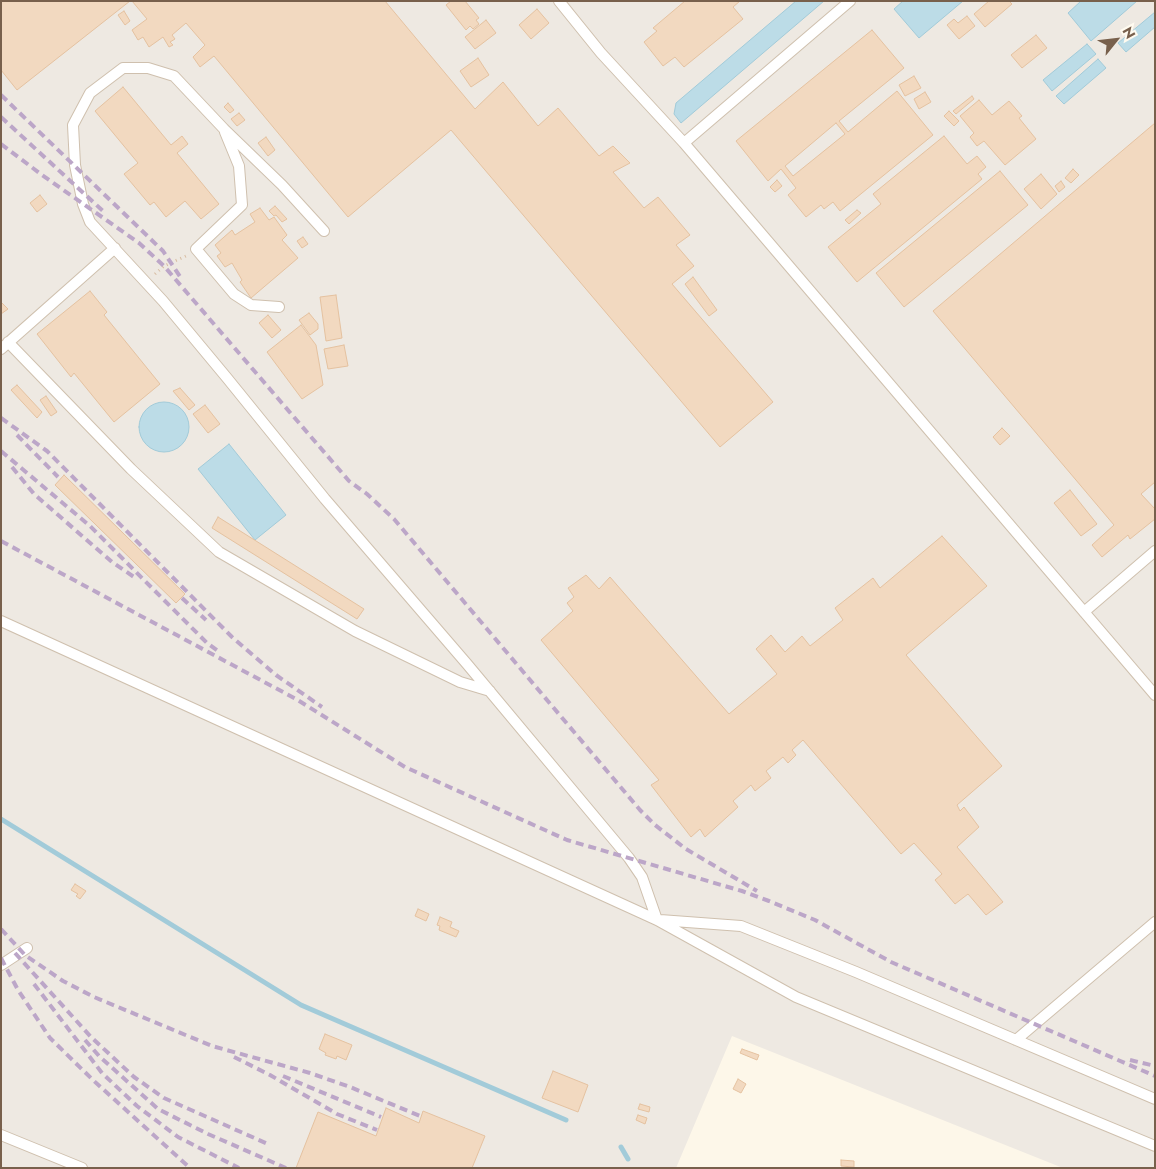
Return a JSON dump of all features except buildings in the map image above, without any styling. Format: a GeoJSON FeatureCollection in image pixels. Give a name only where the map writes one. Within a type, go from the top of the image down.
{"type":"FeatureCollection","features":[{"type":"Feature","properties":{"kind":"lane"},"geometry":{"type":"LineString","coordinates":[[558,1],[601,53],[684,143],[1155,695]]}},
{"type":"Feature","properties":{"kind":"lane"},"geometry":{"type":"LineString","coordinates":[[684,143],[850,1]]}},
{"type":"Feature","properties":{"kind":"lane"},"geometry":{"type":"LineString","coordinates":[[324,231],[282,185],[224,129],[174,76],[148,68],[122,68],[90,93],[73,125],[75,165],[83,204],[90,222],[146,281],[228,378],[325,499],[490,691],[629,858],[642,877],[657,920]]}},
{"type":"Feature","properties":{"kind":"lane"},"geometry":{"type":"LineString","coordinates":[[224,129],[238,166],[242,205],[196,249],[234,294],[251,305],[279,307]]}},
{"type":"Feature","properties":{"kind":"lane"},"geometry":{"type":"LineString","coordinates":[[114,248],[57,301],[4,345],[219,552],[355,631],[460,682],[490,691]]}},
{"type":"Feature","properties":{"kind":"lane"},"geometry":{"type":"LineString","coordinates":[[1084,612],[1155,551]]}},
{"type":"Feature","properties":{"kind":"lane"},"geometry":{"type":"LineString","coordinates":[[1,621],[657,920],[796,997],[1155,1146]]}},
{"type":"Feature","properties":{"kind":"lane"},"geometry":{"type":"LineString","coordinates":[[657,920],[741,926],[847,968],[1155,1099]]}},
{"type":"Feature","properties":{"kind":"lane"},"geometry":{"type":"LineString","coordinates":[[1016,1040],[1155,922]]}},
{"type":"Feature","properties":{"kind":"lane"},"geometry":{"type":"LineString","coordinates":[[1,965],[27,948]]}},
{"type":"Feature","properties":{"kind":"lane"},"geometry":{"type":"LineString","coordinates":[[1,1135],[82,1168]]}},
{"type":"Feature","properties":{"kind":"path"},"geometry":{"type":"LineString","coordinates":[[146,281],[164,266],[182,259],[196,249]]}},
{"type":"Feature","properties":{"kind":"shaded area"},"geometry":{"type":"Polygon","coordinates":[[[1,1],[1155,1],[1155,1168],[1063,1168],[732,1036],[676,1168],[1,1168],[1,1]]]}},
{"type":"Feature","properties":{"kind":"water"},"geometry":{"type":"Polygon","coordinates":[[[796,1],[824,1],[681,123],[674,114],[676,103],[796,1]]]}},
{"type":"Feature","properties":{"kind":"water"},"geometry":{"type":"Polygon","coordinates":[[[903,1],[963,1],[919,38],[894,9],[903,1]]]}},
{"type":"Feature","properties":{"kind":"water"},"geometry":{"type":"Polygon","coordinates":[[[1081,1],[1137,1],[1091,41],[1068,13],[1081,1]]]}},
{"type":"Feature","properties":{"kind":"water"},"geometry":{"type":"Polygon","coordinates":[[[1155,12],[1155,27],[1126,52],[1118,43],[1155,12]]]}},
{"type":"Feature","properties":{"kind":"water"},"geometry":{"type":"Polygon","coordinates":[[[1087,44],[1096,54],[1052,91],[1043,80],[1087,44]]]}},
{"type":"Feature","properties":{"kind":"water"},"geometry":{"type":"Polygon","coordinates":[[[1098,59],[1106,68],[1064,104],[1056,96],[1098,59]]]}},
{"type":"Feature","properties":{"kind":"water"},"geometry":{"type":"Polygon","coordinates":[[[159,402],[169,402],[182,409],[189,422],[189,432],[182,445],[169,452],[159,452],[150,448],[143,441],[139,432],[139,422],[143,413],[150,406],[159,402]]]}},
{"type":"Feature","properties":{"kind":"water"},"geometry":{"type":"Polygon","coordinates":[[[229,444],[286,515],[255,540],[198,469],[229,444]]]}},
{"type":"Feature","properties":{"kind":"waterway"},"geometry":{"type":"LineString","coordinates":[[1,819],[301,1005],[566,1120]]}},
{"type":"Feature","properties":{"kind":"waterway"},"geometry":{"type":"LineString","coordinates":[[621,1147],[628,1159]]}},
{"type":"Feature","properties":{"kind":"railway"},"geometry":{"type":"LineString","coordinates":[[1,95],[163,251],[181,278]]}},
{"type":"Feature","properties":{"kind":"railway"},"geometry":{"type":"LineString","coordinates":[[1,117],[104,212]]}},
{"type":"Feature","properties":{"kind":"railway"},"geometry":{"type":"LineString","coordinates":[[1,144],[139,243],[164,266],[349,481],[367,494],[394,519],[640,810],[655,825],[686,849],[757,891]]}},
{"type":"Feature","properties":{"kind":"railway"},"geometry":{"type":"LineString","coordinates":[[1,418],[47,451],[232,637],[276,675],[322,707]]}},
{"type":"Feature","properties":{"kind":"railway"},"geometry":{"type":"LineString","coordinates":[[17,435],[58,477]]}},
{"type":"Feature","properties":{"kind":"railway"},"geometry":{"type":"LineString","coordinates":[[1,451],[90,526],[207,643],[218,651]]}},
{"type":"Feature","properties":{"kind":"railway"},"geometry":{"type":"LineString","coordinates":[[12,467],[34,494],[112,562],[134,577]]}},
{"type":"Feature","properties":{"kind":"railway"},"geometry":{"type":"LineString","coordinates":[[1,541],[296,699],[405,767],[567,840],[742,891],[769,901],[815,920],[891,962],[1155,1076]]}},
{"type":"Feature","properties":{"kind":"railway"},"geometry":{"type":"LineString","coordinates":[[182,598],[206,620]]}},
{"type":"Feature","properties":{"kind":"railway"},"geometry":{"type":"LineString","coordinates":[[1,929],[25,955],[63,981],[94,997],[212,1046],[310,1073],[350,1087],[420,1116]]}},
{"type":"Feature","properties":{"kind":"railway"},"geometry":{"type":"LineString","coordinates":[[15,953],[91,1037],[134,1077],[164,1098],[268,1144]]}},
{"type":"Feature","properties":{"kind":"railway"},"geometry":{"type":"LineString","coordinates":[[1,958],[18,990],[50,1038],[94,1081],[190,1168]]}},
{"type":"Feature","properties":{"kind":"railway"},"geometry":{"type":"LineString","coordinates":[[34,984],[102,1073],[137,1106],[178,1137],[239,1168]]}},
{"type":"Feature","properties":{"kind":"railway"},"geometry":{"type":"LineString","coordinates":[[85,1040],[99,1056],[158,1109],[208,1134],[286,1168]]}},
{"type":"Feature","properties":{"kind":"railway"},"geometry":{"type":"LineString","coordinates":[[234,1057],[270,1075],[337,1114],[377,1130]]}},
{"type":"Feature","properties":{"kind":"railway"},"geometry":{"type":"LineString","coordinates":[[1130,1060],[1155,1066]]}},
{"type":"Feature","properties":{"kind":"railway"},"geometry":{"type":"LineString","coordinates":[[283,1076],[381,1117]]}}]}
